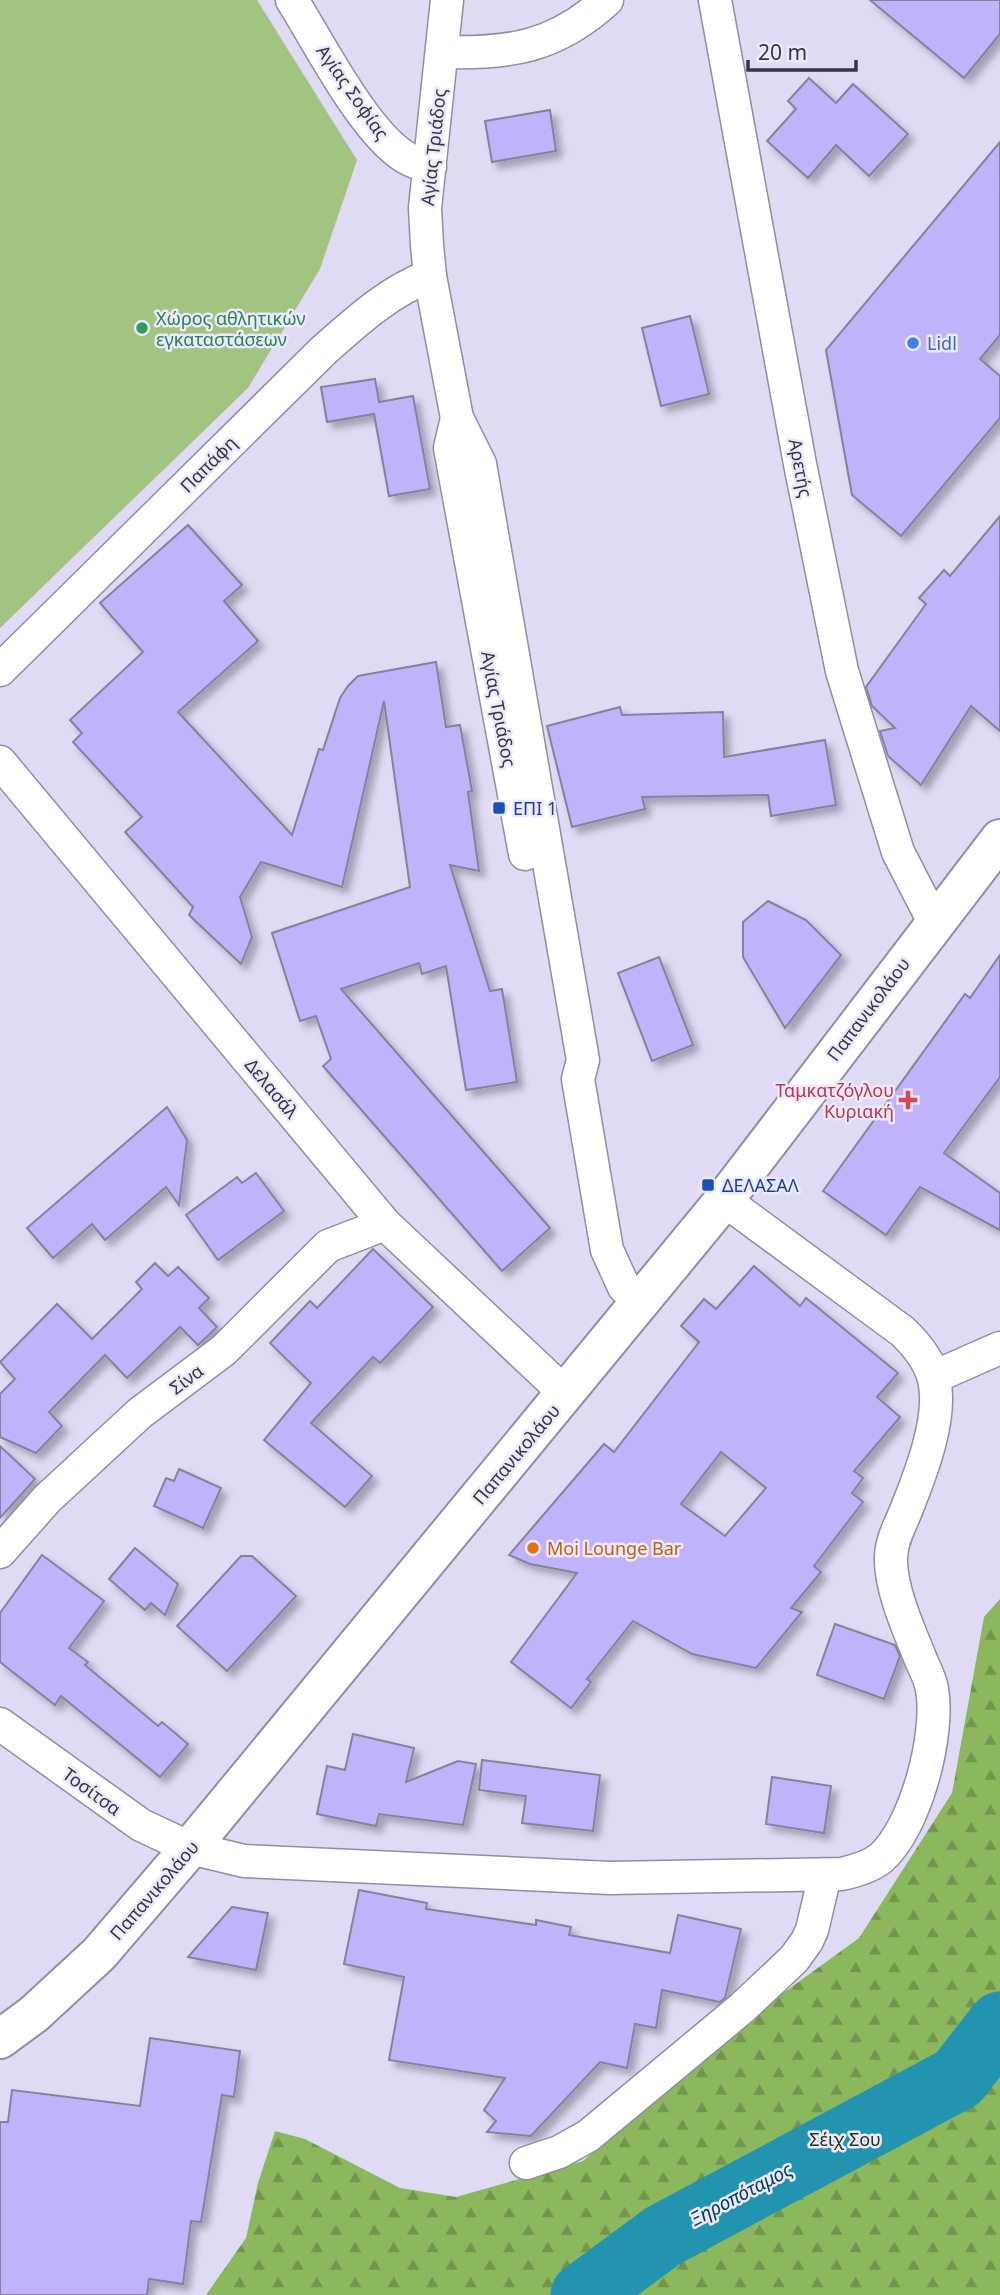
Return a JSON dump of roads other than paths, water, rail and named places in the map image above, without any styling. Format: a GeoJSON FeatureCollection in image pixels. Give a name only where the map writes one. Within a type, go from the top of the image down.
{"type":"FeatureCollection","features":[{"type":"Feature","properties":{"kind":"main road","name":"Παπανικολάου"},"geometry":{"type":"LineString","coordinates":[[0,2039],[34,2014],[99,1954],[190,1848],[724,1200],[1000,839]]}},
{"type":"Feature","properties":{"kind":"street","name":"Αγίας Σοφίας"},"geometry":{"type":"LineString","coordinates":[[292,0],[369,122],[388,144],[406,158],[430,167]]}},
{"type":"Feature","properties":{"kind":"street","name":"Αγίας Τριάδος"},"geometry":{"type":"LineString","coordinates":[[447,0],[425,208],[430,276],[457,418],[480,464],[583,1060],[578,1079],[607,1250],[620,1281],[639,1302]]}},
{"type":"Feature","properties":{"kind":"street"},"geometry":{"type":"LineString","coordinates":[[443,52],[493,53],[551,39],[607,0]]}},
{"type":"Feature","properties":{"kind":"street","name":"Αρετής"},"geometry":{"type":"LineString","coordinates":[[715,0],[800,464],[842,671],[898,852],[934,922]]}},
{"type":"Feature","properties":{"kind":"street","name":"Παπάφη"},"geometry":{"type":"LineString","coordinates":[[0,670],[324,350],[395,293],[430,276]]}},
{"type":"Feature","properties":{"kind":"street","name":"Δελασάλ"},"geometry":{"type":"LineString","coordinates":[[0,762],[384,1224],[566,1394]]}},
{"type":"Feature","properties":{"kind":"street"},"geometry":{"type":"LineString","coordinates":[[724,1200],[902,1331],[923,1354],[933,1377],[1000,1348]]}},
{"type":"Feature","properties":{"kind":"street","name":"Σίνα"},"geometry":{"type":"LineString","coordinates":[[0,1552],[57,1491],[140,1413],[224,1350],[328,1246],[384,1224]]}},
{"type":"Feature","properties":{"kind":"street","name":"Τοσίτσα"},"geometry":{"type":"LineString","coordinates":[[0,1724],[130,1818],[166,1839],[190,1848],[244,1861],[610,1878],[825,1875],[857,1870],[880,1858],[902,1830],[911,1812],[925,1766],[933,1716],[932,1687],[905,1618],[891,1560],[895,1536],[915,1487],[931,1432],[936,1407],[933,1377]]}},
{"type":"Feature","properties":{"kind":"street"},"geometry":{"type":"LineString","coordinates":[[526,2163],[559,2152],[588,2136],[775,1979],[807,1941],[825,1875]]}},
{"type":"Feature","properties":{"kind":"waterway","name":"Ξηροπόταμος"},"geometry":{"type":"LineString","coordinates":[[583,2295],[663,2236],[958,2078],[1000,2024]]}},
{"type":"Feature","properties":{"kind":"place","name":"Χώρος αθλητικών εγκαταστάσεων"},"geometry":{"type":"Point","coordinates":[142,328]}},
{"type":"Feature","properties":{"kind":"place","name":"Lidl"},"geometry":{"type":"Point","coordinates":[913,343]}},
{"type":"Feature","properties":{"kind":"place","name":"ΕΠΙ 1"},"geometry":{"type":"Point","coordinates":[499,808]}},
{"type":"Feature","properties":{"kind":"place","name":"Ταμκατζόγλου Κυριακή"},"geometry":{"type":"Point","coordinates":[908,1100]}},
{"type":"Feature","properties":{"kind":"place","name":"ΔΕΛΑΣΑΛ"},"geometry":{"type":"Point","coordinates":[708,1185]}},
{"type":"Feature","properties":{"kind":"place","name":"Moi Lounge Bar"},"geometry":{"type":"Point","coordinates":[533,1548]}},
{"type":"Feature","properties":{"kind":"park label","name":"Σέιχ Σου"},"geometry":{"type":"Point","coordinates":[845,2139]}}]}
